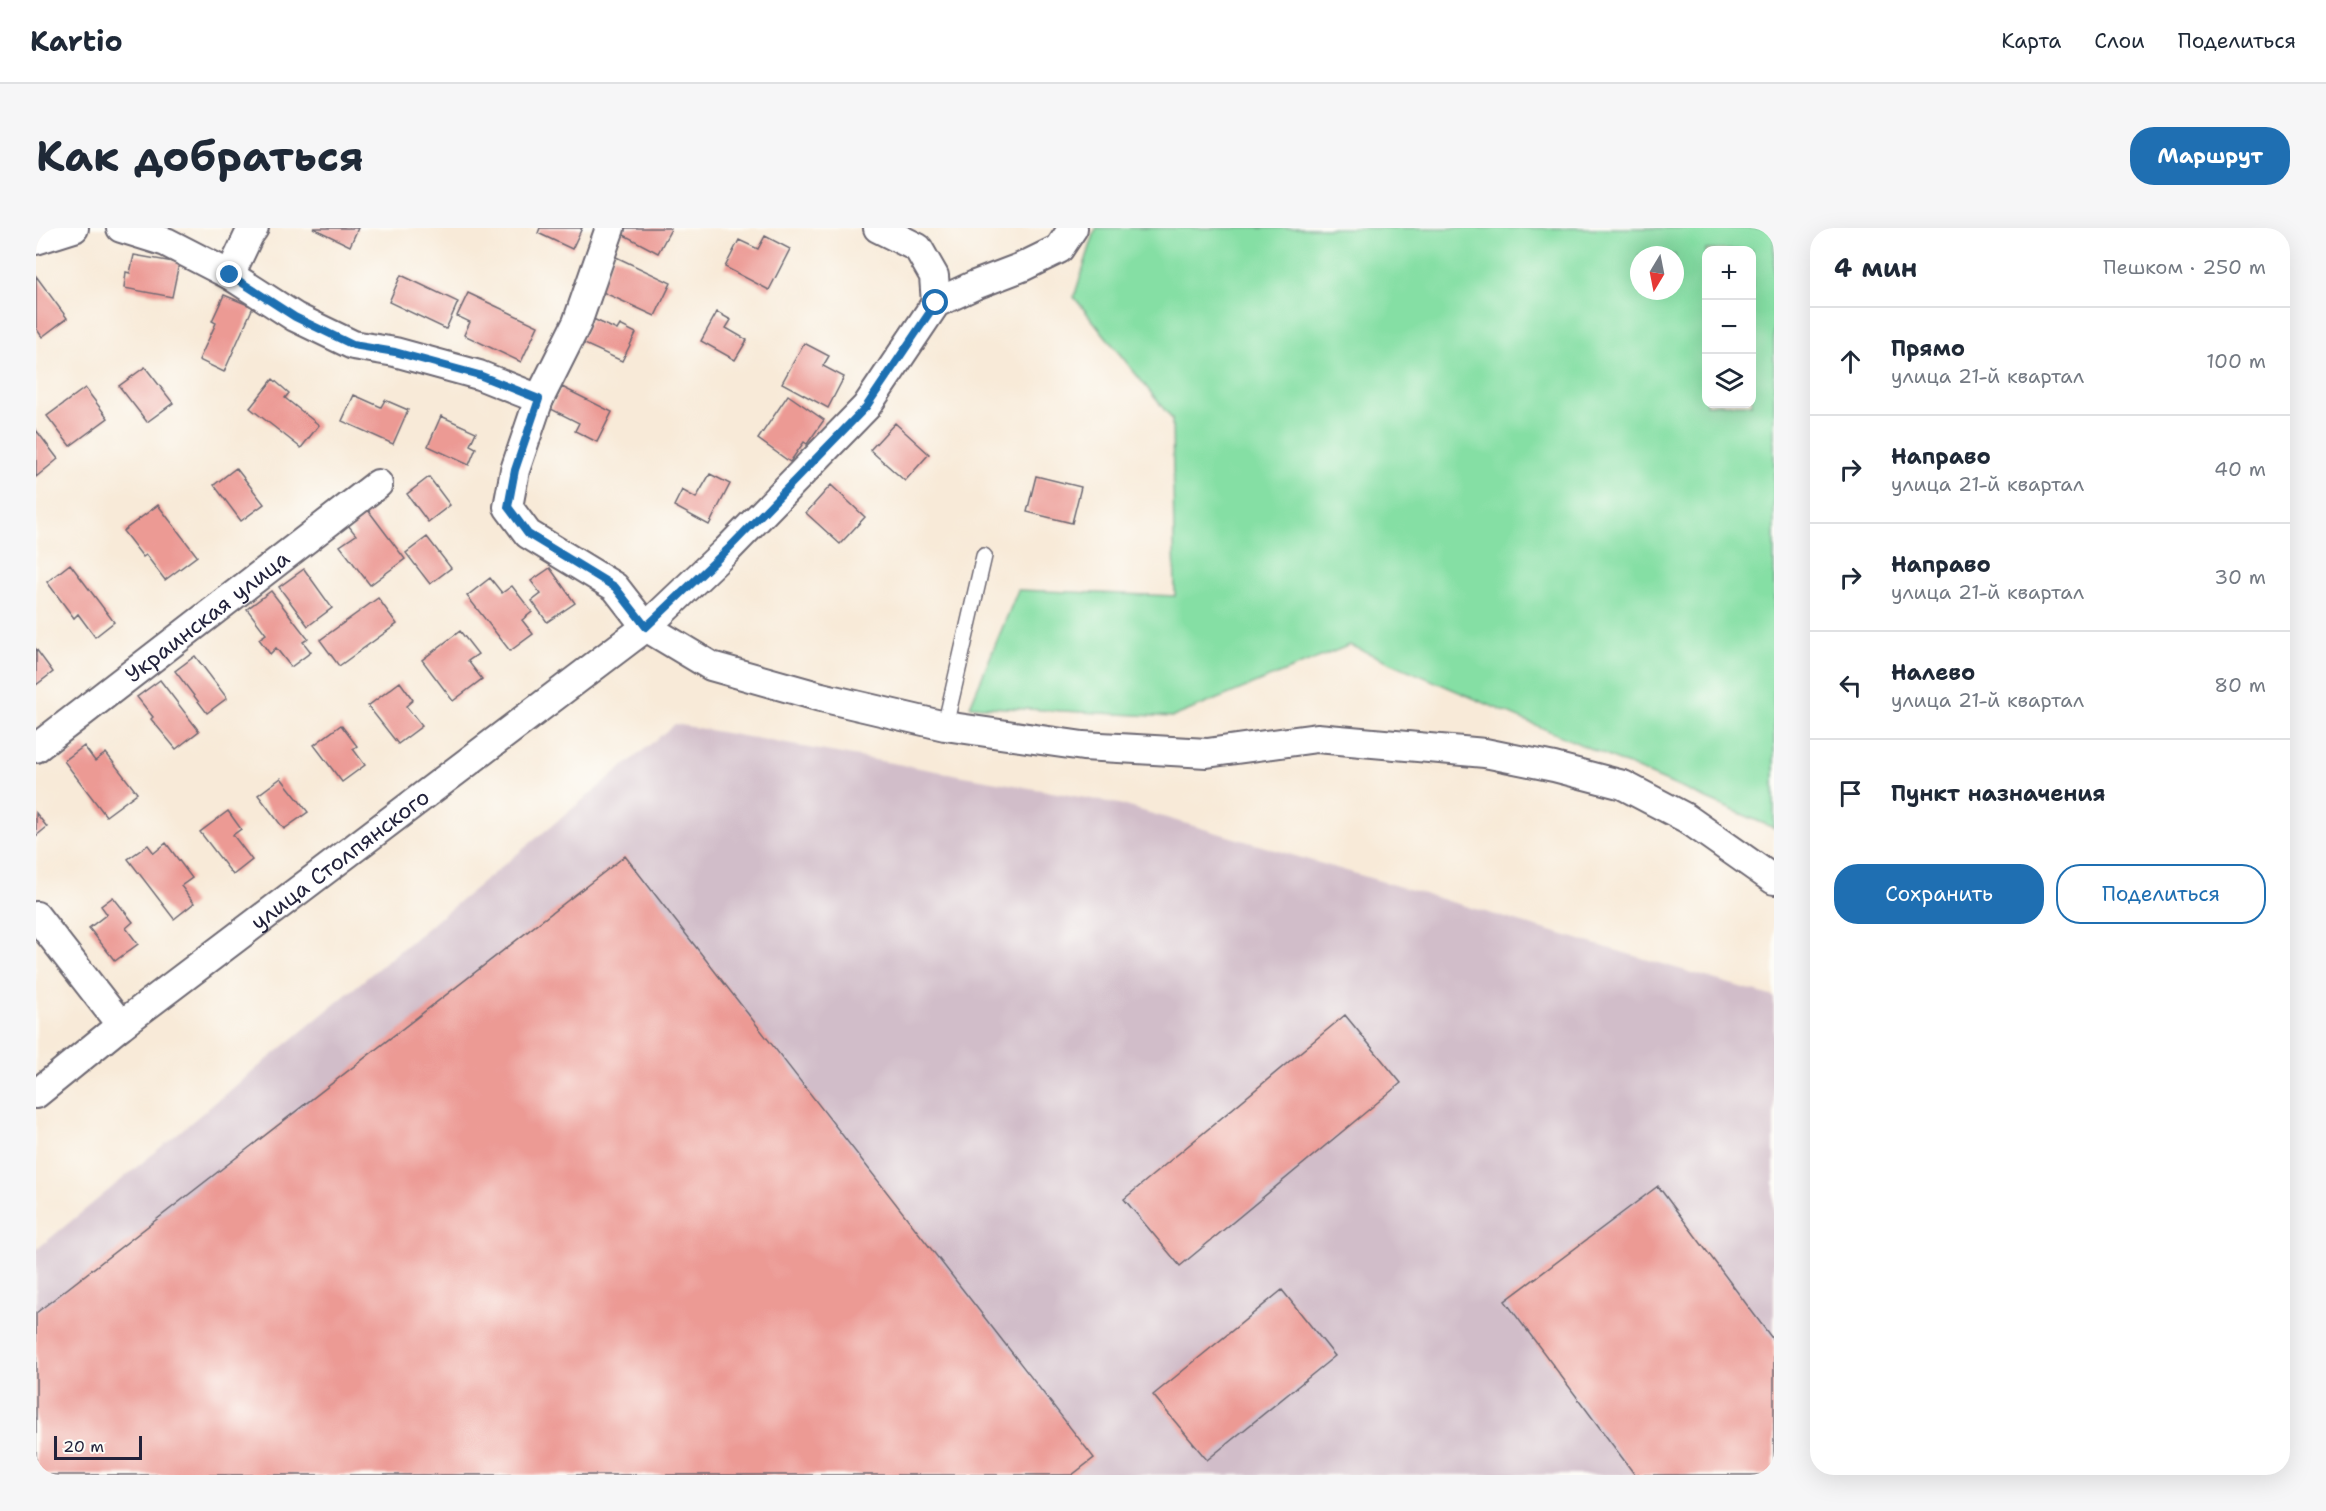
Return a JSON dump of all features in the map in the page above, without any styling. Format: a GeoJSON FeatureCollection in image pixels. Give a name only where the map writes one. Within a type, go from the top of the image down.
{"type":"FeatureCollection","features":[{"type":"Feature","properties":{"kind":"street"},"geometry":{"type":"LineString","coordinates":[[36,240],[74,228]]}},
{"type":"Feature","properties":{"kind":"street"},"geometry":{"type":"LineString","coordinates":[[121,228],[166,242],[230,275],[295,317],[353,345],[395,352],[479,375],[539,399]]}},
{"type":"Feature","properties":{"kind":"street"},"geometry":{"type":"LineString","coordinates":[[230,275],[254,228]]}},
{"type":"Feature","properties":{"kind":"street"},"geometry":{"type":"LineString","coordinates":[[610,228],[577,323],[539,399],[515,470],[508,507],[528,534],[615,587],[646,627],[711,666],[821,697],[945,726],[1083,746],[1207,753],[1317,738],[1485,753],[1623,784],[1686,818],[1774,880]]}},
{"type":"Feature","properties":{"kind":"street"},"geometry":{"type":"LineString","coordinates":[[878,228],[918,248],[934,276],[936,303],[1059,249],[1073,228]]}},
{"type":"Feature","properties":{"kind":"street","name":"улица Столпянского"},"geometry":{"type":"LineString","coordinates":[[36,1094],[122,1025],[646,627],[727,550],[866,407],[936,303]]}},
{"type":"Feature","properties":{"kind":"street","name":"Украинская улица"},"geometry":{"type":"LineString","coordinates":[[36,748],[378,484]]}},
{"type":"Feature","properties":{"kind":"street"},"geometry":{"type":"LineString","coordinates":[[36,916],[122,1025]]}},
{"type":"Feature","properties":{"kind":"lane"},"geometry":{"type":"LineString","coordinates":[[945,726],[984,556]]}},
{"type":"Feature","properties":{"kind":"shaded area"},"geometry":{"type":"Polygon","coordinates":[[[675,724],[1119,804],[1774,997],[1774,1475],[36,1475],[36,1250],[675,724]]]}},
{"type":"Feature","properties":{"kind":"green space"},"geometry":{"type":"Polygon","coordinates":[[[1096,228],[1774,228],[1774,828],[1350,645],[1173,717],[970,706],[1018,590],[1175,596],[1172,419],[1074,297],[1096,228]]]}},
{"type":"Feature","properties":{"kind":"building"},"geometry":{"type":"Polygon","coordinates":[[[313,228],[358,228],[350,246],[313,228]]]}},
{"type":"Feature","properties":{"kind":"building"},"geometry":{"type":"Polygon","coordinates":[[[540,228],[582,228],[572,249],[538,233],[540,228]]]}},
{"type":"Feature","properties":{"kind":"building"},"geometry":{"type":"Polygon","coordinates":[[[625,228],[671,229],[658,253],[622,234],[625,228]]]}},
{"type":"Feature","properties":{"kind":"building"},"geometry":{"type":"Polygon","coordinates":[[[765,236],[790,249],[769,290],[725,267],[739,240],[758,249],[765,236]]]}},
{"type":"Feature","properties":{"kind":"building"},"geometry":{"type":"Polygon","coordinates":[[[134,255],[179,263],[172,297],[124,288],[126,272],[130,273],[134,255]]]}},
{"type":"Feature","properties":{"kind":"building"},"geometry":{"type":"Polygon","coordinates":[[[614,256],[671,283],[655,316],[598,290],[614,256]]]}},
{"type":"Feature","properties":{"kind":"building"},"geometry":{"type":"Polygon","coordinates":[[[401,275],[458,302],[446,329],[389,302],[401,275]]]}},
{"type":"Feature","properties":{"kind":"building"},"geometry":{"type":"Polygon","coordinates":[[[36,276],[67,318],[42,337],[36,328],[36,276]]]}},
{"type":"Feature","properties":{"kind":"building"},"geometry":{"type":"Polygon","coordinates":[[[468,293],[538,326],[521,362],[464,335],[470,322],[457,316],[468,293]]]}},
{"type":"Feature","properties":{"kind":"building"},"geometry":{"type":"Polygon","coordinates":[[[224,295],[253,307],[224,372],[199,360],[216,323],[212,321],[224,295]]]}},
{"type":"Feature","properties":{"kind":"building"},"geometry":{"type":"Polygon","coordinates":[[[717,312],[731,320],[726,328],[747,340],[735,360],[701,341],[717,312]]]}},
{"type":"Feature","properties":{"kind":"building"},"geometry":{"type":"Polygon","coordinates":[[[591,318],[617,330],[620,325],[636,333],[622,361],[580,342],[591,318]]]}},
{"type":"Feature","properties":{"kind":"building"},"geometry":{"type":"Polygon","coordinates":[[[804,343],[829,356],[823,366],[844,377],[828,408],[782,383],[804,343]]]}},
{"type":"Feature","properties":{"kind":"building"},"geometry":{"type":"Polygon","coordinates":[[[145,367],[173,403],[147,422],[119,386],[145,367]]]}},
{"type":"Feature","properties":{"kind":"building"},"geometry":{"type":"Polygon","coordinates":[[[273,379],[289,393],[285,398],[319,425],[301,448],[250,408],[273,379]]]}},
{"type":"Feature","properties":{"kind":"building"},"geometry":{"type":"Polygon","coordinates":[[[562,387],[612,412],[597,442],[575,431],[579,423],[551,409],[562,387]]]}},
{"type":"Feature","properties":{"kind":"building"},"geometry":{"type":"Polygon","coordinates":[[[85,388],[108,418],[70,446],[47,416],[85,388]]]}},
{"type":"Feature","properties":{"kind":"building"},"geometry":{"type":"Polygon","coordinates":[[[354,395],[381,407],[385,400],[408,410],[393,444],[342,421],[354,395]]]}},
{"type":"Feature","properties":{"kind":"building"},"geometry":{"type":"Polygon","coordinates":[[[788,395],[824,420],[807,444],[804,442],[790,462],[758,439],[788,395]]]}},
{"type":"Feature","properties":{"kind":"building"},"geometry":{"type":"Polygon","coordinates":[[[441,416],[476,432],[470,445],[476,448],[469,465],[428,446],[441,416]]]}},
{"type":"Feature","properties":{"kind":"building"},"geometry":{"type":"Polygon","coordinates":[[[895,423],[929,454],[905,481],[870,450],[895,423]]]}},
{"type":"Feature","properties":{"kind":"building"},"geometry":{"type":"Polygon","coordinates":[[[36,430],[58,459],[36,477],[36,430]]]}},
{"type":"Feature","properties":{"kind":"building"},"geometry":{"type":"Polygon","coordinates":[[[236,468],[264,504],[241,521],[214,485],[236,468]]]}},
{"type":"Feature","properties":{"kind":"building"},"geometry":{"type":"Polygon","coordinates":[[[710,474],[730,484],[709,525],[674,506],[682,490],[696,498],[710,474]]]}},
{"type":"Feature","properties":{"kind":"building"},"geometry":{"type":"Polygon","coordinates":[[[1036,476],[1081,487],[1072,523],[1027,512],[1036,476]]]}},
{"type":"Feature","properties":{"kind":"building"},"geometry":{"type":"Polygon","coordinates":[[[429,477],[450,505],[428,522],[407,494],[429,477]]]}},
{"type":"Feature","properties":{"kind":"building"},"geometry":{"type":"Polygon","coordinates":[[[831,485],[865,517],[840,544],[806,513],[831,485]]]}},
{"type":"Feature","properties":{"kind":"building"},"geometry":{"type":"Polygon","coordinates":[[[158,505],[197,556],[165,580],[146,555],[143,557],[123,531],[158,505]]]}},
{"type":"Feature","properties":{"kind":"building"},"geometry":{"type":"Polygon","coordinates":[[[368,510],[405,559],[370,585],[340,546],[356,535],[348,525],[368,510]]]}},
{"type":"Feature","properties":{"kind":"building"},"geometry":{"type":"Polygon","coordinates":[[[427,537],[451,568],[430,584],[406,553],[427,537]]]}},
{"type":"Feature","properties":{"kind":"building"},"geometry":{"type":"Polygon","coordinates":[[[70,564],[114,622],[95,637],[78,614],[74,618],[47,582],[70,564]]]}},
{"type":"Feature","properties":{"kind":"building"},"geometry":{"type":"Polygon","coordinates":[[[550,568],[575,603],[547,622],[532,601],[541,594],[531,581],[550,568]]]}},
{"type":"Feature","properties":{"kind":"building"},"geometry":{"type":"Polygon","coordinates":[[[304,569],[332,608],[308,626],[279,587],[304,569]]]}},
{"type":"Feature","properties":{"kind":"building"},"geometry":{"type":"Polygon","coordinates":[[[490,578],[502,593],[512,586],[532,612],[522,620],[533,634],[510,651],[467,596],[490,578]]]}},
{"type":"Feature","properties":{"kind":"building"},"geometry":{"type":"Polygon","coordinates":[[[271,591],[308,639],[303,642],[311,652],[291,667],[276,648],[270,654],[259,639],[266,634],[247,609],[271,591]]]}},
{"type":"Feature","properties":{"kind":"building"},"geometry":{"type":"Polygon","coordinates":[[[378,598],[397,624],[339,666],[320,640],[378,598]]]}},
{"type":"Feature","properties":{"kind":"building"},"geometry":{"type":"Polygon","coordinates":[[[460,631],[478,654],[468,661],[482,679],[453,701],[422,660],[460,631]]]}},
{"type":"Feature","properties":{"kind":"building"},"geometry":{"type":"Polygon","coordinates":[[[36,649],[53,672],[36,685],[36,649]]]}},
{"type":"Feature","properties":{"kind":"building"},"geometry":{"type":"Polygon","coordinates":[[[195,656],[227,698],[207,713],[175,671],[195,656]]]}},
{"type":"Feature","properties":{"kind":"building"},"geometry":{"type":"Polygon","coordinates":[[[160,680],[199,731],[176,749],[151,719],[153,717],[137,697],[160,680]]]}},
{"type":"Feature","properties":{"kind":"building"},"geometry":{"type":"Polygon","coordinates":[[[400,682],[413,700],[406,706],[422,726],[398,744],[368,706],[400,682]]]}},
{"type":"Feature","properties":{"kind":"building"},"geometry":{"type":"Polygon","coordinates":[[[341,725],[357,746],[353,749],[365,765],[342,782],[314,745],[341,725]]]}},
{"type":"Feature","properties":{"kind":"building"},"geometry":{"type":"Polygon","coordinates":[[[84,746],[95,761],[106,753],[137,793],[106,816],[64,761],[84,746]]]}},
{"type":"Feature","properties":{"kind":"building"},"geometry":{"type":"Polygon","coordinates":[[[281,778],[308,812],[284,829],[258,795],[281,778]]]}},
{"type":"Feature","properties":{"kind":"building"},"geometry":{"type":"Polygon","coordinates":[[[228,811],[241,829],[233,835],[252,860],[233,875],[200,832],[228,811]]]}},
{"type":"Feature","properties":{"kind":"building"},"geometry":{"type":"Polygon","coordinates":[[[36,813],[47,827],[36,836],[36,813]]]}},
{"type":"Feature","properties":{"kind":"building"},"geometry":{"type":"Polygon","coordinates":[[[166,843],[192,878],[181,886],[194,903],[174,919],[128,859],[148,845],[154,853],[166,843]]]}},
{"type":"Feature","properties":{"kind":"building"},"geometry":{"type":"Polygon","coordinates":[[[625,856],[1094,1458],[1072,1475],[36,1475],[36,1313],[625,856]]]}},
{"type":"Feature","properties":{"kind":"building"},"geometry":{"type":"Polygon","coordinates":[[[113,897],[133,922],[126,928],[138,944],[115,961],[89,928],[107,914],[101,906],[113,897]]]}},
{"type":"Feature","properties":{"kind":"building"},"geometry":{"type":"Polygon","coordinates":[[[1345,1015],[1401,1083],[1180,1266],[1124,1199],[1345,1015]]]}},
{"type":"Feature","properties":{"kind":"building"},"geometry":{"type":"Polygon","coordinates":[[[1658,1186],[1774,1341],[1774,1475],[1635,1475],[1505,1301],[1658,1186]]]}},
{"type":"Feature","properties":{"kind":"building"},"geometry":{"type":"Polygon","coordinates":[[[1282,1290],[1335,1356],[1207,1460],[1153,1395],[1282,1290]]]}},
{"type":"Feature","properties":{"kind":"route"},"geometry":{"type":"LineString","coordinates":[[230,275],[295,317],[353,345],[395,352],[479,375],[539,399],[515,470],[508,507],[528,534],[615,587],[646,627],[727,550],[866,407],[936,303]]}}]}
